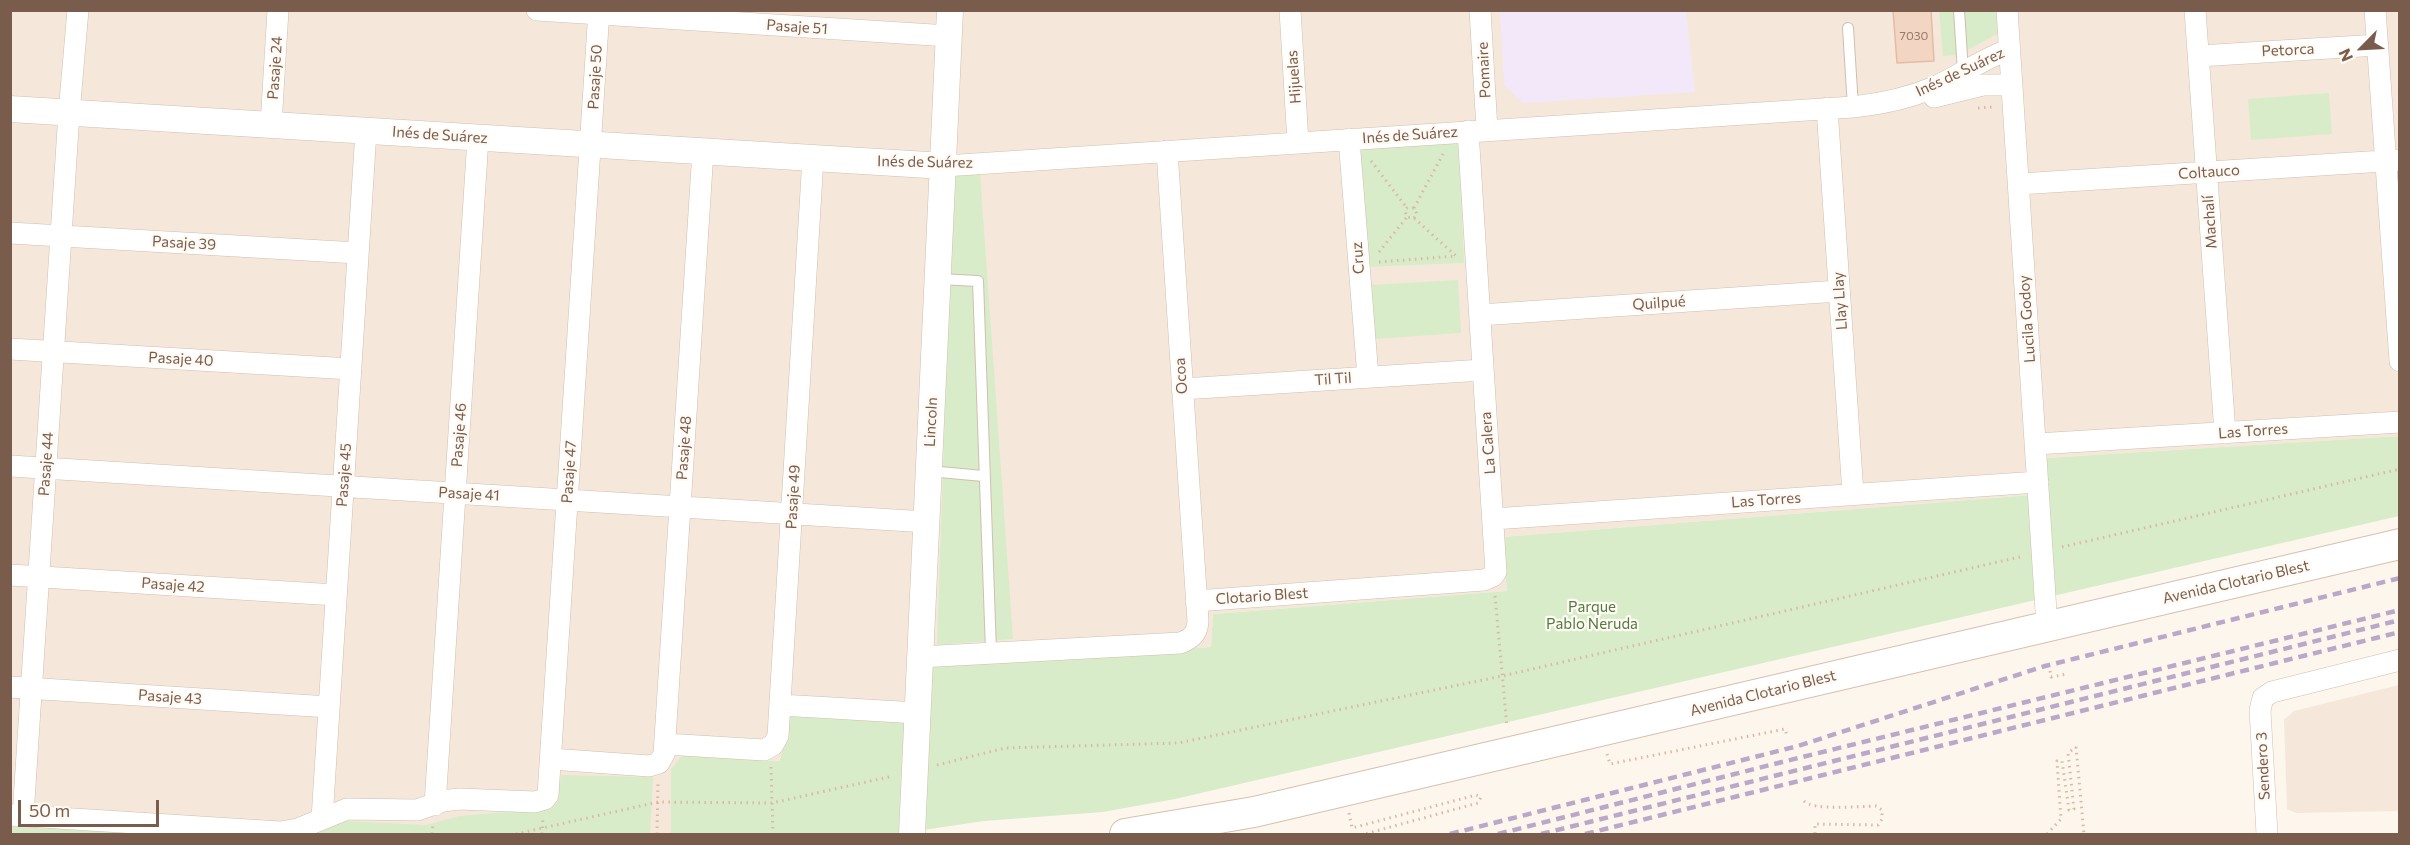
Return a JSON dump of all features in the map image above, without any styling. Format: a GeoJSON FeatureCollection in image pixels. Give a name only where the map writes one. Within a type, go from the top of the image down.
{"type":"FeatureCollection","features":[{"type":"Feature","properties":{"kind":"main road","name":"Avenida Clotario Blest"},"geometry":{"type":"LineString","coordinates":[[1125,834],[1210,821],[1344,791],[2400,544]]}},
{"type":"Feature","properties":{"kind":"street","name":"Pasaje 44"},"geometry":{"type":"LineString","coordinates":[[17,816],[32,689],[69,113],[78,10]]}},
{"type":"Feature","properties":{"kind":"street","name":"Pasaje 24"},"geometry":{"type":"LineString","coordinates":[[271,125],[278,10]]}},
{"type":"Feature","properties":{"kind":"street","name":"Pasaje 51"},"geometry":{"type":"LineString","coordinates":[[537,10],[598,12],[949,36]]}},
{"type":"Feature","properties":{"kind":"street","name":"Lincoln"},"geometry":{"type":"LineString","coordinates":[[912,834],[950,10]]}},
{"type":"Feature","properties":{"kind":"street","name":"Hijuelas"},"geometry":{"type":"LineString","coordinates":[[1290,10],[1298,143]]}},
{"type":"Feature","properties":{"kind":"street","name":"Pomaire"},"geometry":{"type":"LineString","coordinates":[[1478,131],[1480,10]]}},
{"type":"Feature","properties":{"kind":"street","name":"Lucila Godoy"},"geometry":{"type":"LineString","coordinates":[[2007,10],[2047,627]]}},
{"type":"Feature","properties":{"kind":"street","name":"Machalí"},"geometry":{"type":"LineString","coordinates":[[2195,10],[2225,433]]}},
{"type":"Feature","properties":{"kind":"street"},"geometry":{"type":"LineString","coordinates":[[2375,10],[2393,160],[2400,361]]}},
{"type":"Feature","properties":{"kind":"street","name":"Pasaje 50"},"geometry":{"type":"LineString","coordinates":[[590,144],[598,12]]}},
{"type":"Feature","properties":{"kind":"street","name":"Petorca"},"geometry":{"type":"LineString","coordinates":[[2199,56],[2378,45]]}},
{"type":"Feature","properties":{"kind":"street","name":"Inés de Suárez"},"geometry":{"type":"LineString","coordinates":[[10,109],[944,166],[1853,107],[1913,95],[2010,49]]}},
{"type":"Feature","properties":{"kind":"street","name":"Inés de Suárez"},"geometry":{"type":"LineString","coordinates":[[1875,104],[1908,104],[1974,87],[2012,85]]}},
{"type":"Feature","properties":{"kind":"street","name":"Llay Llay"},"geometry":{"type":"LineString","coordinates":[[1827,108],[1853,494]]}},
{"type":"Feature","properties":{"kind":"street","name":"Pasaje 45"},"geometry":{"type":"LineString","coordinates":[[322,819],[366,131]]}},
{"type":"Feature","properties":{"kind":"street","name":"La Calera"},"geometry":{"type":"LineString","coordinates":[[1478,131],[1480,315],[1496,567],[1493,576]]}},
{"type":"Feature","properties":{"kind":"street","name":"Pasaje 46"},"geometry":{"type":"LineString","coordinates":[[435,805],[478,138]]}},
{"type":"Feature","properties":{"kind":"street","name":"Cruz"},"geometry":{"type":"LineString","coordinates":[[1349,139],[1368,377]]}},
{"type":"Feature","properties":{"kind":"street","name":"Pasaje 47"},"geometry":{"type":"LineString","coordinates":[[435,805],[459,798],[535,802],[545,799],[549,790],[590,144]]}},
{"type":"Feature","properties":{"kind":"street","name":"Pasaje 48"},"geometry":{"type":"LineString","coordinates":[[662,754],[703,151]]}},
{"type":"Feature","properties":{"kind":"street","name":"Ocoa"},"geometry":{"type":"LineString","coordinates":[[1167,151],[1196,601]]}},
{"type":"Feature","properties":{"kind":"street","name":"Pasaje 49"},"geometry":{"type":"LineString","coordinates":[[770,748],[778,736],[813,158]]}},
{"type":"Feature","properties":{"kind":"street","name":"Coltauco"},"geometry":{"type":"LineString","coordinates":[[2019,184],[2393,160]]}},
{"type":"Feature","properties":{"kind":"street","name":"Pasaje 39"},"geometry":{"type":"LineString","coordinates":[[10,234],[358,253]]}},
{"type":"Feature","properties":{"kind":"street","name":"Quilpué"},"geometry":{"type":"LineString","coordinates":[[1480,315],[1839,291]]}},
{"type":"Feature","properties":{"kind":"street","name":"Pasaje 40"},"geometry":{"type":"LineString","coordinates":[[10,349],[351,369]]}},
{"type":"Feature","properties":{"kind":"street","name":"Til Til"},"geometry":{"type":"LineString","coordinates":[[1182,388],[1483,370]]}},
{"type":"Feature","properties":{"kind":"street","name":"Las Torres"},"geometry":{"type":"LineString","coordinates":[[2036,444],[2400,422]]}},
{"type":"Feature","properties":{"kind":"street","name":"Pasaje 41"},"geometry":{"type":"LineString","coordinates":[[10,466],[927,522]]}},
{"type":"Feature","properties":{"kind":"street","name":"Las Torres"},"geometry":{"type":"LineString","coordinates":[[1493,519],[2038,482]]}},
{"type":"Feature","properties":{"kind":"street","name":"Pasaje 42"},"geometry":{"type":"LineString","coordinates":[[10,575],[336,595]]}},
{"type":"Feature","properties":{"kind":"street","name":"Clotario Blest"},"geometry":{"type":"LineString","coordinates":[[921,657],[1180,643],[1193,636],[1197,627],[1196,601],[1484,580],[1493,576]]}},
{"type":"Feature","properties":{"kind":"street","name":"Sendero 3"},"geometry":{"type":"LineString","coordinates":[[2267,834],[2260,710],[2263,698],[2272,692],[2400,660]]}},
{"type":"Feature","properties":{"kind":"street","name":"Pasaje 43"},"geometry":{"type":"LineString","coordinates":[[10,687],[329,707]]}},
{"type":"Feature","properties":{"kind":"street"},"geometry":{"type":"LineString","coordinates":[[780,705],[918,713]]}},
{"type":"Feature","properties":{"kind":"street"},"geometry":{"type":"LineString","coordinates":[[551,759],[649,766],[662,754],[757,751],[770,748]]}},
{"type":"Feature","properties":{"kind":"street"},"geometry":{"type":"LineString","coordinates":[[17,816],[280,832],[298,829],[347,809],[417,810],[435,805]]}},
{"type":"Feature","properties":{"kind":"lane"},"geometry":{"type":"LineString","coordinates":[[1959,10],[1963,72]]}},
{"type":"Feature","properties":{"kind":"lane"},"geometry":{"type":"LineString","coordinates":[[1848,28],[1853,107]]}},
{"type":"Feature","properties":{"kind":"lane"},"geometry":{"type":"LineString","coordinates":[[938,279],[978,281],[990,652]]}},
{"type":"Feature","properties":{"kind":"lane"},"geometry":{"type":"LineString","coordinates":[[929,471],[983,476]]}},
{"type":"Feature","properties":{"kind":"path"},"geometry":{"type":"LineString","coordinates":[[1414,218],[1416,214],[1414,208],[1448,145]]}},
{"type":"Feature","properties":{"kind":"path"},"geometry":{"type":"LineString","coordinates":[[1369,159],[1407,208]]}},
{"type":"Feature","properties":{"kind":"path"},"geometry":{"type":"LineString","coordinates":[[1407,208],[1414,208]]}},
{"type":"Feature","properties":{"kind":"path"},"geometry":{"type":"LineString","coordinates":[[1407,208],[1405,211],[1407,218]]}},
{"type":"Feature","properties":{"kind":"path"},"geometry":{"type":"LineString","coordinates":[[1370,262],[1456,256],[1414,218],[1407,218]]}},
{"type":"Feature","properties":{"kind":"path"},"geometry":{"type":"LineString","coordinates":[[1378,254],[1407,218]]}},
{"type":"Feature","properties":{"kind":"path"},"geometry":{"type":"LineString","coordinates":[[516,834],[658,802],[772,803],[1005,748],[1178,743],[1503,676],[2400,469]]}},
{"type":"Feature","properties":{"kind":"path"},"geometry":{"type":"LineString","coordinates":[[1493,576],[1509,753]]}},
{"type":"Feature","properties":{"kind":"path"},"geometry":{"type":"LineString","coordinates":[[2050,671],[2051,677],[2067,674]]}},
{"type":"Feature","properties":{"kind":"path"},"geometry":{"type":"LineString","coordinates":[[1602,732],[1610,764],[1785,729],[1786,736]]}},
{"type":"Feature","properties":{"kind":"path"},"geometry":{"type":"LineString","coordinates":[[2047,834],[2061,819],[2057,761],[2062,761],[2069,810],[2074,809],[2068,753],[2076,747],[2084,834]]}},
{"type":"Feature","properties":{"kind":"path"},"geometry":{"type":"LineString","coordinates":[[770,748],[773,834]]}},
{"type":"Feature","properties":{"kind":"path"},"geometry":{"type":"LineString","coordinates":[[657,834],[662,754]]}},
{"type":"Feature","properties":{"kind":"path"},"geometry":{"type":"LineString","coordinates":[[1344,791],[1352,828],[1476,795],[1481,797],[1478,803],[1365,834]]}},
{"type":"Feature","properties":{"kind":"path"},"geometry":{"type":"LineString","coordinates":[[1804,801],[1807,805],[1817,807],[1876,806],[1882,810],[1882,819],[1878,825],[1815,824],[1815,834]]}},
{"type":"Feature","properties":{"kind":"shaded area"},"geometry":{"type":"Polygon","coordinates":[[[10,11],[2399,11],[2399,436],[2046,458],[2032,495],[1502,537],[1507,591],[1213,614],[1211,647],[933,666],[929,721],[780,761],[683,755],[671,834],[11,834],[10,11]]]}},
{"type":"Feature","properties":{"kind":"shaded area"},"geometry":{"type":"Polygon","coordinates":[[[1500,11],[1686,11],[1695,92],[1523,103],[1504,85],[1500,11]]]}},
{"type":"Feature","properties":{"kind":"shaded area"},"geometry":{"type":"Polygon","coordinates":[[[2399,685],[2399,811],[2296,813],[2287,809],[2284,720],[2294,711],[2399,685]]]}},
{"type":"Feature","properties":{"kind":"green space"},"geometry":{"type":"Polygon","coordinates":[[[1939,11],[1999,11],[2001,32],[1958,55],[1943,56],[1939,11]]]}},
{"type":"Feature","properties":{"kind":"green space"},"geometry":{"type":"Polygon","coordinates":[[[2329,93],[2332,134],[2251,140],[2248,99],[2329,93]]]}},
{"type":"Feature","properties":{"kind":"green space"},"geometry":{"type":"Polygon","coordinates":[[[1459,140],[1464,263],[1365,267],[1359,144],[1459,140]]]}},
{"type":"Feature","properties":{"kind":"green space"},"geometry":{"type":"Polygon","coordinates":[[[980,173],[1013,639],[937,645],[953,174],[980,173]]]}},
{"type":"Feature","properties":{"kind":"green space"},"geometry":{"type":"Polygon","coordinates":[[[1458,280],[1461,333],[1374,339],[1370,285],[1458,280]]]}},
{"type":"Feature","properties":{"kind":"green space","name":"Parque Pablo Neruda"},"geometry":{"type":"Polygon","coordinates":[[[2399,436],[2399,516],[1175,799],[1103,812],[984,821],[896,834],[671,834],[671,769],[683,755],[780,761],[790,717],[929,721],[933,666],[1211,647],[1213,614],[1507,591],[1502,537],[2032,495],[2046,458],[2399,436]]]}},
{"type":"Feature","properties":{"kind":"green space"},"geometry":{"type":"Polygon","coordinates":[[[562,775],[653,777],[650,834],[306,834],[343,821],[426,825],[459,816],[543,809],[552,802],[562,775]]]}},
{"type":"Feature","properties":{"kind":"green space"},"geometry":{"type":"Polygon","coordinates":[[[11,827],[168,834],[11,834],[11,827]]]}},
{"type":"Feature","properties":{"kind":"building"},"geometry":{"type":"Polygon","coordinates":[[[1893,10],[1931,10],[1934,61],[1897,63],[1893,10]]]}},
{"type":"Feature","properties":{"kind":"railway"},"geometry":{"type":"LineString","coordinates":[[1450,834],[1798,746],[2045,666],[2400,578]]}},
{"type":"Feature","properties":{"kind":"railway"},"geometry":{"type":"LineString","coordinates":[[1498,834],[2400,610]]}},
{"type":"Feature","properties":{"kind":"railway"},"geometry":{"type":"LineString","coordinates":[[1541,834],[2400,620]]}},
{"type":"Feature","properties":{"kind":"railway"},"geometry":{"type":"LineString","coordinates":[[1585,834],[2400,632]]}}]}
